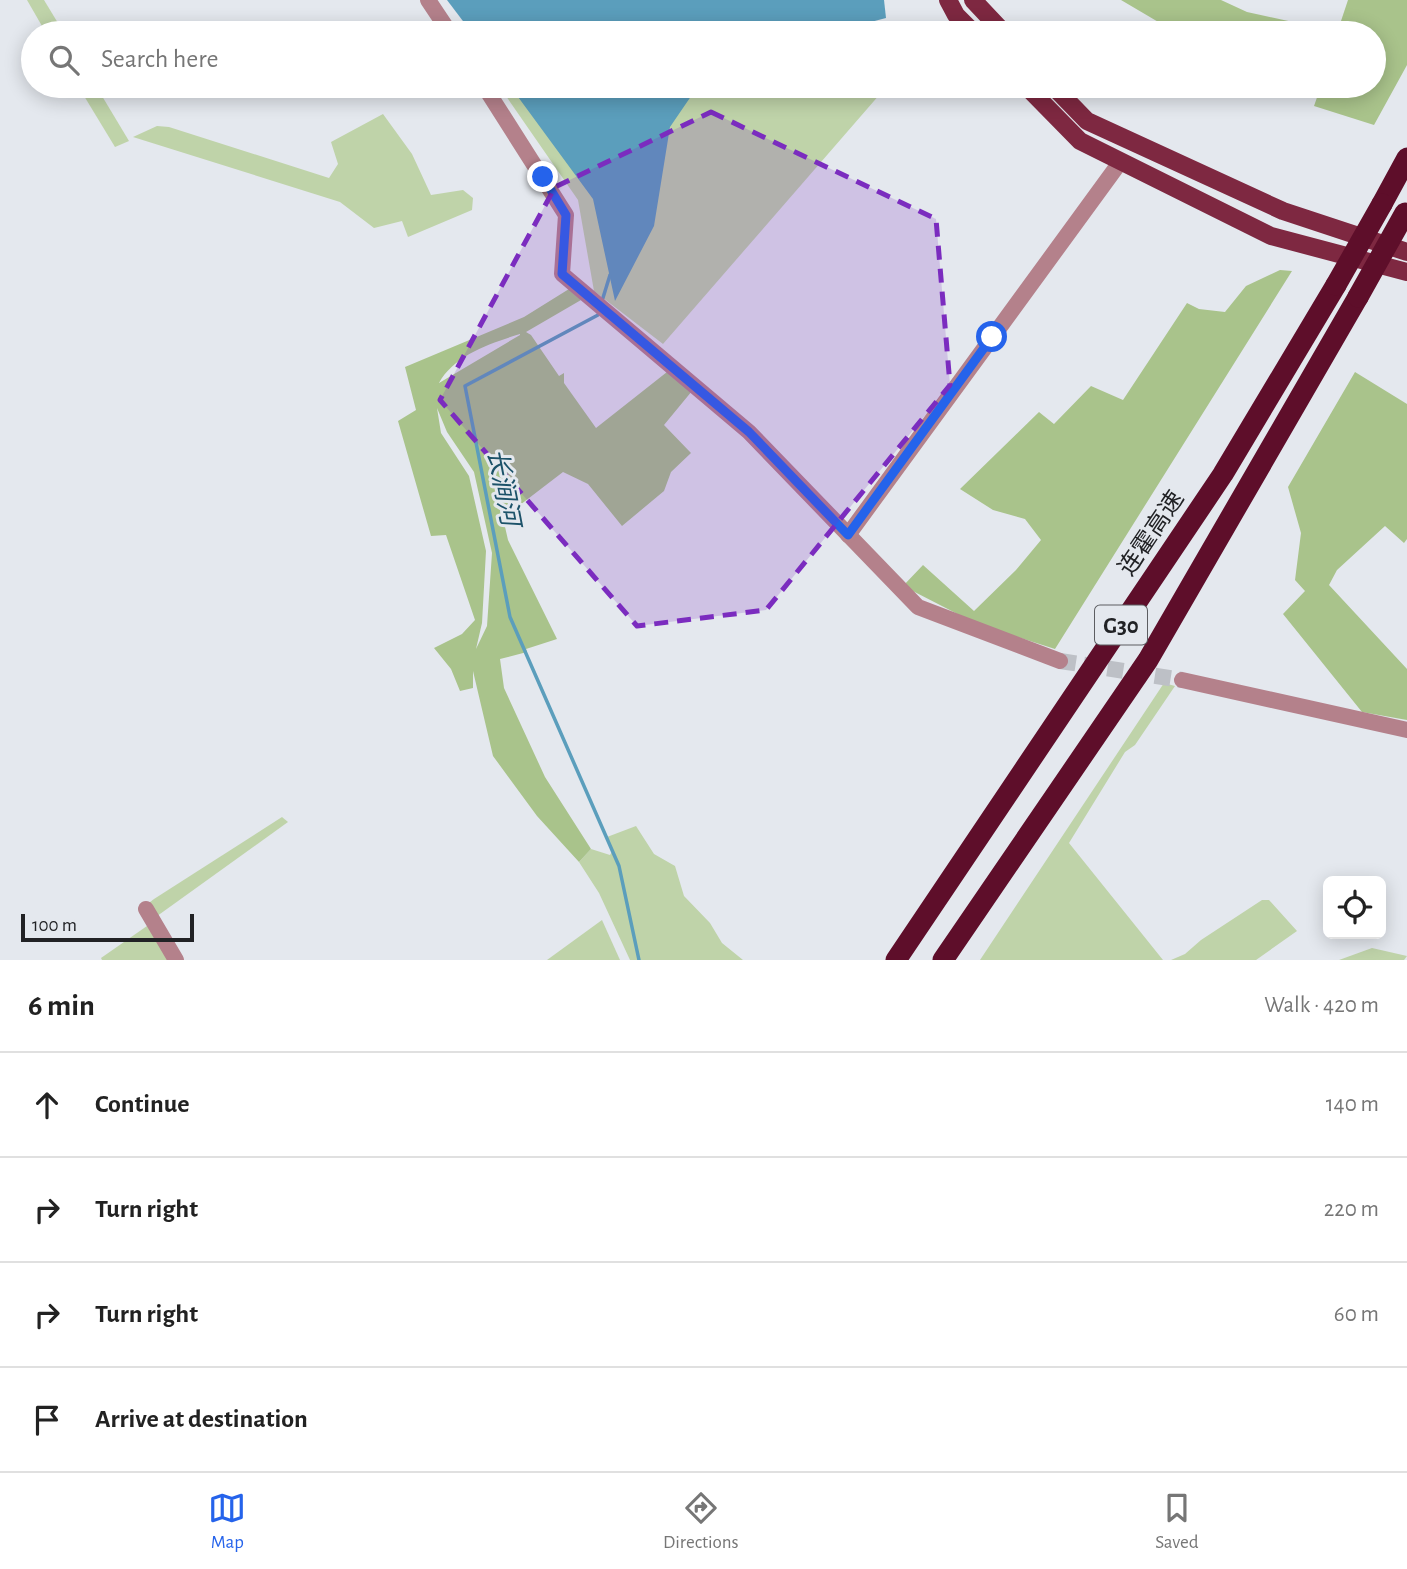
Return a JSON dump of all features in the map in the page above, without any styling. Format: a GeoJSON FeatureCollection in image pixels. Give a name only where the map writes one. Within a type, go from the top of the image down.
{"type":"FeatureCollection","features":[{"type":"Feature","properties":{"kind":"highway","name":"连霍高速"},"geometry":{"type":"LineString","coordinates":[[896,960],[1223,474],[1336,285],[1407,159]]}},
{"type":"Feature","properties":{"kind":"highway","name":"G30"},"geometry":{"type":"LineString","coordinates":[[943,960],[1148,660],[1406,212]]}},
{"type":"Feature","properties":{"kind":"main road"},"geometry":{"type":"LineString","coordinates":[[973,0],[993,21]]}},
{"type":"Feature","properties":{"kind":"main road"},"geometry":{"type":"LineString","coordinates":[[1038,98],[1080,141],[1271,236],[1407,272]]}},
{"type":"Feature","properties":{"kind":"main road"},"geometry":{"type":"LineString","coordinates":[[1065,98],[1087,121],[1283,211],[1407,252]]}},
{"type":"Feature","properties":{"kind":"street"},"geometry":{"type":"LineString","coordinates":[[428,0],[442,21]]}},
{"type":"Feature","properties":{"kind":"street"},"geometry":{"type":"LineString","coordinates":[[492,98],[566,215],[562,274],[749,432],[918,607],[1060,661]]}},
{"type":"Feature","properties":{"kind":"street"},"geometry":{"type":"LineString","coordinates":[[848,535],[1121,161]]}},
{"type":"Feature","properties":{"kind":"street"},"geometry":{"type":"LineString","coordinates":[[1182,680],[1407,730]]}},
{"type":"Feature","properties":{"kind":"street"},"geometry":{"type":"LineString","coordinates":[[146,909],[176,960]]}},
{"type":"Feature","properties":{"kind":"highlighted area"},"geometry":{"type":"Polygon","coordinates":[[[711,112],[936,219],[950,385],[766,610],[637,626],[440,400],[555,187],[711,112]]]}},
{"type":"Feature","properties":{"kind":"green space"},"geometry":{"type":"Polygon","coordinates":[[[27,0],[44,0],[57,21],[39,21],[27,0]]]}},
{"type":"Feature","properties":{"kind":"green space"},"geometry":{"type":"Polygon","coordinates":[[[1121,0],[1221,0],[1247,12],[1288,21],[1157,21],[1121,0]]]}},
{"type":"Feature","properties":{"kind":"green space"},"geometry":{"type":"Polygon","coordinates":[[[1348,0],[1407,0],[1407,65],[1374,125],[1314,106],[1317,98],[1386,98],[1386,21],[1341,21],[1348,0]]]}},
{"type":"Feature","properties":{"kind":"green space"},"geometry":{"type":"Polygon","coordinates":[[[85,98],[103,98],[129,141],[115,147],[85,98]]]}},
{"type":"Feature","properties":{"kind":"green space"},"geometry":{"type":"Polygon","coordinates":[[[507,98],[877,98],[663,344],[594,291],[578,200],[507,98]]]}},
{"type":"Feature","properties":{"kind":"green space"},"geometry":{"type":"Polygon","coordinates":[[[383,114],[412,154],[431,195],[463,190],[473,198],[472,210],[408,237],[402,221],[374,228],[340,202],[133,137],[157,126],[169,127],[329,178],[338,164],[331,142],[383,114]]]}},
{"type":"Feature","properties":{"kind":"green space"},"geometry":{"type":"Polygon","coordinates":[[[1280,270],[1292,271],[1055,649],[977,624],[903,586],[923,565],[974,611],[1016,570],[1041,540],[1025,519],[993,510],[960,489],[1039,412],[1054,424],[1091,386],[1123,400],[1187,303],[1199,309],[1225,312],[1246,286],[1280,270]]]}},
{"type":"Feature","properties":{"kind":"green space"},"geometry":{"type":"Polygon","coordinates":[[[569,289],[581,300],[526,332],[531,335],[559,376],[564,373],[564,383],[596,428],[667,372],[692,391],[664,425],[691,453],[671,472],[664,491],[622,526],[588,484],[563,472],[503,518],[508,540],[557,639],[526,649],[527,652],[500,659],[504,688],[545,777],[591,849],[579,862],[537,816],[493,756],[473,671],[473,688],[460,691],[451,669],[434,648],[462,634],[475,620],[446,535],[431,536],[398,421],[416,410],[405,367],[524,317],[569,289]],[[520,335],[474,351],[454,365],[439,383],[520,335]],[[437,408],[441,433],[469,476],[486,551],[482,623],[476,649],[487,626],[492,553],[474,472],[447,432],[437,408]]]}},
{"type":"Feature","properties":{"kind":"green space"},"geometry":{"type":"Polygon","coordinates":[[[1355,372],[1407,404],[1407,539],[1404,543],[1385,526],[1337,570],[1329,585],[1407,669],[1407,720],[1362,712],[1283,614],[1305,591],[1295,580],[1301,533],[1288,487],[1355,372]]]}},
{"type":"Feature","properties":{"kind":"green space"},"geometry":{"type":"Polygon","coordinates":[[[1164,683],[1175,686],[1135,745],[1125,752],[1069,843],[1163,960],[980,960],[1164,683]]]}},
{"type":"Feature","properties":{"kind":"green space"},"geometry":{"type":"Polygon","coordinates":[[[282,817],[288,822],[153,919],[145,906],[282,817]]]}},
{"type":"Feature","properties":{"kind":"green space"},"geometry":{"type":"Polygon","coordinates":[[[636,826],[654,854],[675,866],[684,896],[710,923],[722,943],[743,960],[630,960],[599,893],[579,862],[591,849],[610,855],[613,850],[607,837],[636,826]]]}},
{"type":"Feature","properties":{"kind":"green space"},"geometry":{"type":"Polygon","coordinates":[[[1262,900],[1269,900],[1297,931],[1256,960],[1171,960],[1185,954],[1201,940],[1262,900]]]}},
{"type":"Feature","properties":{"kind":"green space"},"geometry":{"type":"Polygon","coordinates":[[[602,920],[620,960],[547,960],[602,920]]]}},
{"type":"Feature","properties":{"kind":"green space"},"geometry":{"type":"Polygon","coordinates":[[[147,926],[169,960],[102,960],[101,958],[147,926]]]}},
{"type":"Feature","properties":{"kind":"green space"},"geometry":{"type":"Polygon","coordinates":[[[1372,948],[1407,956],[1404,960],[1339,960],[1372,948]]]}},
{"type":"Feature","properties":{"kind":"water"},"geometry":{"type":"Polygon","coordinates":[[[447,0],[884,0],[886,18],[875,21],[463,21],[447,0]]]}},
{"type":"Feature","properties":{"kind":"water"},"geometry":{"type":"Polygon","coordinates":[[[519,98],[690,98],[670,127],[654,226],[615,301],[593,199],[519,98]]]}},
{"type":"Feature","properties":{"kind":"waterway","name":"长涧河"},"geometry":{"type":"LineString","coordinates":[[602,301],[610,275]]}},
{"type":"Feature","properties":{"kind":"waterway","name":"长涧河"},"geometry":{"type":"LineString","coordinates":[[599,312],[598,315],[465,386],[510,617],[619,866],[639,960]]}},
{"type":"Feature","properties":{"kind":"tunnel"},"geometry":{"type":"LineString","coordinates":[[1060,661],[1182,680]]}},
{"type":"Feature","properties":{"kind":"route"},"geometry":{"type":"LineString","coordinates":[[543,177],[566,215],[562,274],[749,432],[848,535],[992,337]]}}]}
